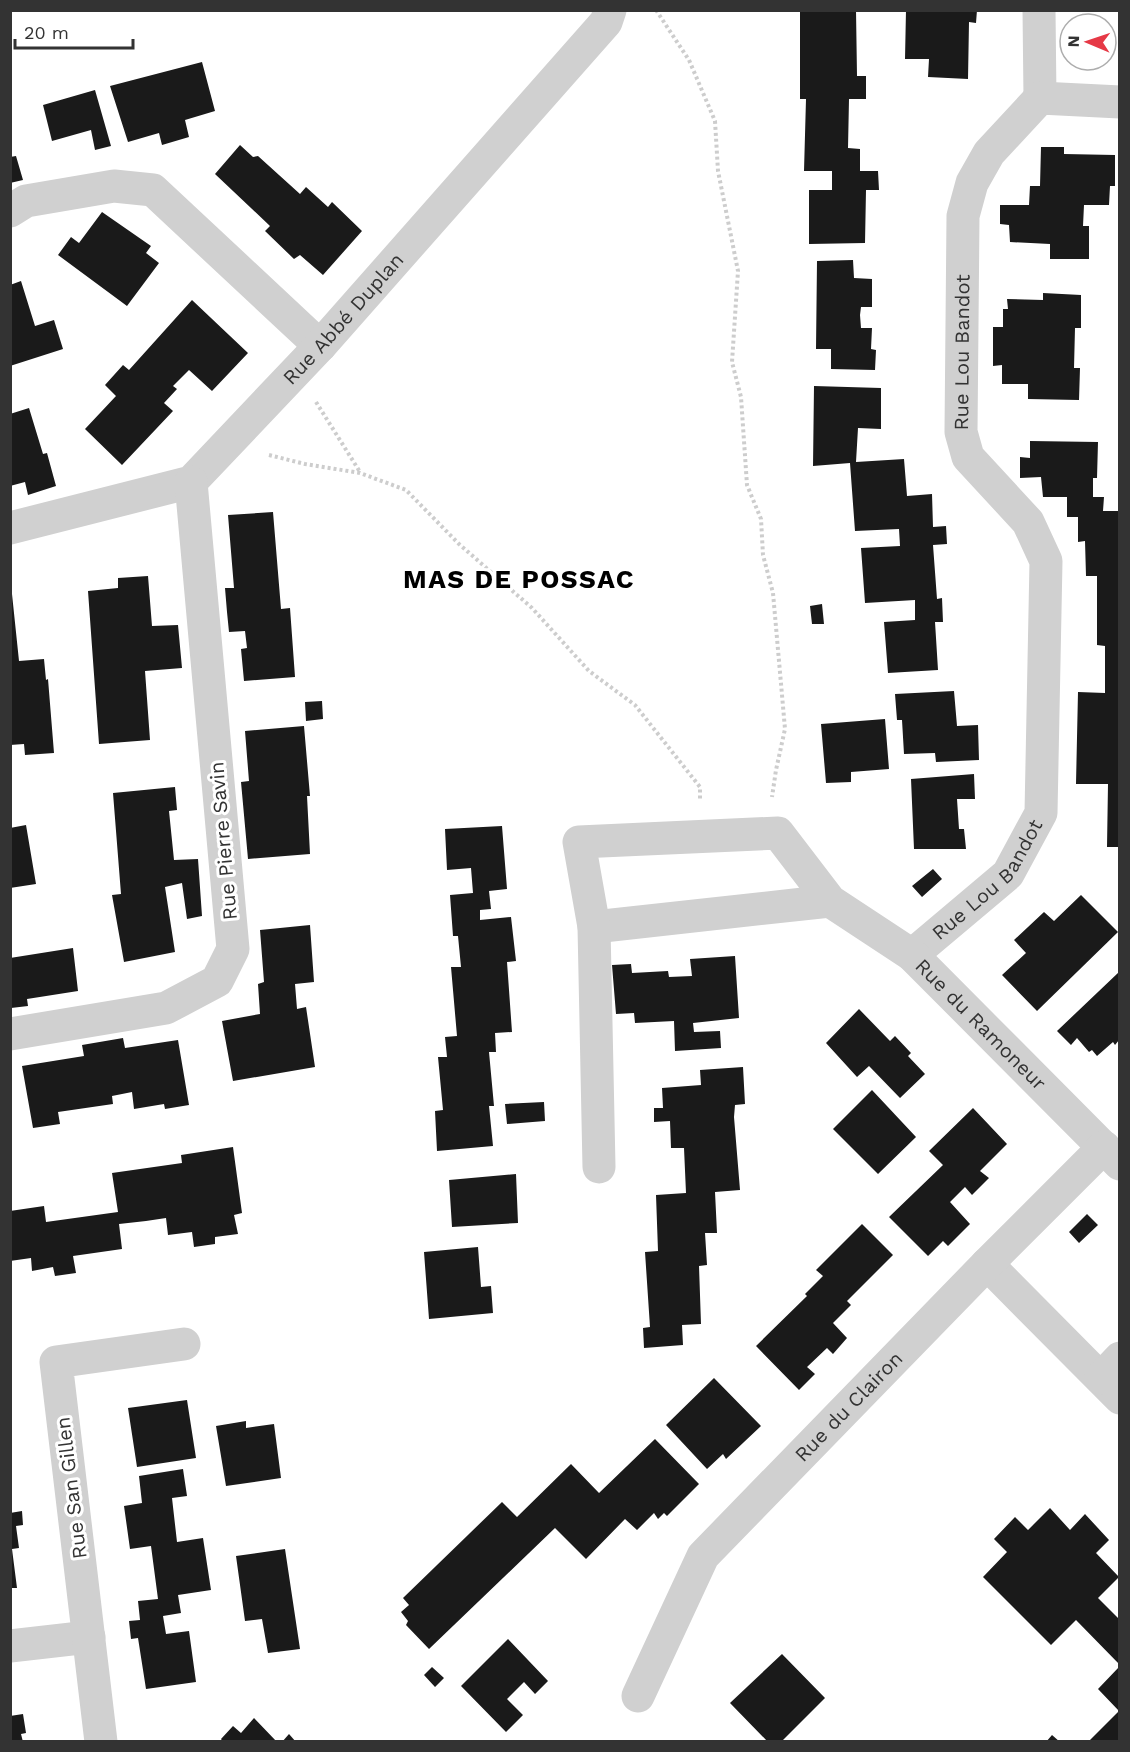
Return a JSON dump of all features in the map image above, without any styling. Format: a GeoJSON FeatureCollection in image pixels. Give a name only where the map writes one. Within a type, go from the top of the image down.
{"type":"FeatureCollection","features":[{"type":"Feature","properties":{"kind":"street","name":"Rue Abbé Duplan"},"geometry":{"type":"LineString","coordinates":[[190,483],[320,346],[606,22],[610,10]]}},
{"type":"Feature","properties":{"kind":"street"},"geometry":{"type":"LineString","coordinates":[[1039,10],[1040,98],[1119,102]]}},
{"type":"Feature","properties":{"kind":"street","name":"Rue Lou Bandot"},"geometry":{"type":"LineString","coordinates":[[912,955],[1008,874],[1041,813],[1046,561],[1028,522],[968,457],[961,432],[963,216],[972,183],[989,153],[1040,98]]}},
{"type":"Feature","properties":{"kind":"street"},"geometry":{"type":"LineString","coordinates":[[10,211],[26,201],[114,186],[153,190],[320,346]]}},
{"type":"Feature","properties":{"kind":"street"},"geometry":{"type":"LineString","coordinates":[[10,528],[190,483]]}},
{"type":"Feature","properties":{"kind":"street","name":"Rue Pierre Savin"},"geometry":{"type":"LineString","coordinates":[[10,1034],[166,1008],[217,981],[233,949],[190,483]]}},
{"type":"Feature","properties":{"kind":"street"},"geometry":{"type":"LineString","coordinates":[[599,1167],[594,927],[579,842],[778,833],[781,836]]}},
{"type":"Feature","properties":{"kind":"street","name":"Rue du Ramoneur"},"geometry":{"type":"LineString","coordinates":[[781,836],[830,901],[912,955],[1112,1156]]}},
{"type":"Feature","properties":{"kind":"street"},"geometry":{"type":"LineString","coordinates":[[594,927],[830,901]]}},
{"type":"Feature","properties":{"kind":"street","name":"Rue du Clairon"},"geometry":{"type":"LineString","coordinates":[[638,1696],[703,1556],[987,1264],[1112,1156]]}},
{"type":"Feature","properties":{"kind":"street"},"geometry":{"type":"LineString","coordinates":[[987,1264],[1113,1378]]}},
{"type":"Feature","properties":{"kind":"street","name":"Rue San Gillen"},"geometry":{"type":"LineString","coordinates":[[101,1742],[56,1362],[184,1344]]}},
{"type":"Feature","properties":{"kind":"street"},"geometry":{"type":"LineString","coordinates":[[10,1646],[89,1637]]}},
{"type":"Feature","properties":{"kind":"path"},"geometry":{"type":"LineString","coordinates":[[656,10],[689,60],[715,121],[718,171],[738,271],[732,362],[741,397],[747,485],[761,519],[763,555],[774,604],[785,729],[772,803],[781,836]]}},
{"type":"Feature","properties":{"kind":"path"},"geometry":{"type":"LineString","coordinates":[[297,371],[360,473]]}},
{"type":"Feature","properties":{"kind":"path"},"geometry":{"type":"LineString","coordinates":[[228,443],[305,465],[360,473],[406,490],[459,544],[532,608],[589,671],[635,705],[700,787],[699,836]]}},
{"type":"Feature","properties":{"kind":"building"},"geometry":{"type":"Polygon","coordinates":[[[800,10],[856,10],[857,76],[866,76],[866,99],[849,99],[848,148],[860,149],[860,171],[878,171],[879,190],[866,190],[865,243],[809,244],[809,190],[832,190],[832,171],[804,171],[806,99],[800,99],[800,10]]]}},
{"type":"Feature","properties":{"kind":"building"},"geometry":{"type":"Polygon","coordinates":[[[906,10],[977,10],[976,23],[969,22],[968,79],[928,77],[929,59],[905,59],[906,10]]]}},
{"type":"Feature","properties":{"kind":"building"},"geometry":{"type":"Polygon","coordinates":[[[202,62],[215,111],[185,120],[189,137],[162,145],[159,133],[128,142],[110,86],[202,62]]]}},
{"type":"Feature","properties":{"kind":"building"},"geometry":{"type":"Polygon","coordinates":[[[95,90],[111,146],[95,150],[91,130],[52,141],[43,105],[95,90]]]}},
{"type":"Feature","properties":{"kind":"building"},"geometry":{"type":"Polygon","coordinates":[[[240,145],[253,157],[258,156],[300,194],[306,187],[328,207],[332,202],[362,231],[323,275],[300,255],[294,259],[265,231],[270,226],[215,174],[240,145]]]}},
{"type":"Feature","properties":{"kind":"building"},"geometry":{"type":"Polygon","coordinates":[[[1041,147],[1064,147],[1064,154],[1115,155],[1115,186],[1110,186],[1109,205],[1084,205],[1083,226],[1089,226],[1089,259],[1050,259],[1050,244],[1010,242],[1009,225],[1000,224],[1000,205],[1029,205],[1030,186],[1040,186],[1041,147]]]}},
{"type":"Feature","properties":{"kind":"building"},"geometry":{"type":"Polygon","coordinates":[[[16,156],[23,180],[10,183],[10,157],[16,156]]]}},
{"type":"Feature","properties":{"kind":"building"},"geometry":{"type":"Polygon","coordinates":[[[102,212],[151,246],[146,253],[159,263],[127,306],[58,255],[71,237],[79,243],[102,212]]]}},
{"type":"Feature","properties":{"kind":"building"},"geometry":{"type":"Polygon","coordinates":[[[853,260],[854,278],[872,279],[872,307],[861,307],[860,315],[861,328],[872,328],[871,349],[876,350],[875,370],[831,369],[831,349],[816,349],[817,261],[853,260]]]}},
{"type":"Feature","properties":{"kind":"building"},"geometry":{"type":"Polygon","coordinates":[[[21,281],[35,326],[54,320],[63,349],[10,366],[10,285],[21,281]]]}},
{"type":"Feature","properties":{"kind":"building"},"geometry":{"type":"Polygon","coordinates":[[[1043,293],[1081,295],[1081,328],[1075,328],[1074,368],[1080,368],[1079,400],[1028,399],[1028,384],[1002,384],[1002,365],[993,366],[993,327],[1003,327],[1003,309],[1008,309],[1007,299],[1043,300],[1043,293]]]}},
{"type":"Feature","properties":{"kind":"building"},"geometry":{"type":"Polygon","coordinates":[[[192,300],[248,353],[212,391],[189,370],[173,386],[177,389],[164,403],[173,411],[122,465],[85,429],[116,396],[105,385],[123,365],[129,370],[192,300]]]}},
{"type":"Feature","properties":{"kind":"building"},"geometry":{"type":"Polygon","coordinates":[[[814,386],[881,388],[881,429],[858,428],[856,462],[904,459],[907,496],[932,494],[933,527],[946,526],[947,544],[933,545],[937,599],[942,598],[943,622],[935,622],[938,670],[888,673],[884,622],[915,620],[915,600],[865,603],[861,548],[900,546],[899,529],[855,531],[850,463],[813,466],[814,386]]]}},
{"type":"Feature","properties":{"kind":"building"},"geometry":{"type":"Polygon","coordinates":[[[29,408],[43,454],[47,453],[56,486],[28,495],[25,482],[10,486],[10,414],[29,408]]]}},
{"type":"Feature","properties":{"kind":"building"},"geometry":{"type":"Polygon","coordinates":[[[1030,441],[1098,442],[1097,478],[1093,478],[1093,497],[1104,497],[1103,511],[1119,511],[1119,847],[1107,847],[1108,784],[1076,784],[1078,692],[1105,693],[1105,646],[1097,645],[1097,576],[1086,576],[1085,541],[1078,542],[1078,517],[1067,517],[1067,497],[1043,497],[1041,477],[1020,478],[1020,457],[1030,458],[1030,441]]]}},
{"type":"Feature","properties":{"kind":"building"},"geometry":{"type":"Polygon","coordinates":[[[273,512],[281,609],[290,608],[295,677],[244,681],[241,649],[247,648],[245,631],[229,632],[227,612],[225,588],[234,588],[228,515],[273,512]]]}},
{"type":"Feature","properties":{"kind":"building"},"geometry":{"type":"Polygon","coordinates":[[[148,576],[152,626],[178,625],[182,668],[145,671],[150,740],[99,744],[88,591],[118,588],[118,578],[148,576]]]}},
{"type":"Feature","properties":{"kind":"building"},"geometry":{"type":"Polygon","coordinates":[[[10,594],[12,594],[19,661],[44,659],[46,680],[48,679],[54,753],[25,755],[24,744],[10,745],[10,594]]]}},
{"type":"Feature","properties":{"kind":"building"},"geometry":{"type":"Polygon","coordinates":[[[822,604],[824,624],[812,624],[810,606],[822,604]]]}},
{"type":"Feature","properties":{"kind":"building"},"geometry":{"type":"Polygon","coordinates":[[[954,691],[957,726],[978,725],[979,760],[936,762],[935,753],[904,754],[902,720],[897,720],[895,694],[954,691]]]}},
{"type":"Feature","properties":{"kind":"building"},"geometry":{"type":"Polygon","coordinates":[[[322,701],[323,719],[306,721],[305,702],[322,701]]]}},
{"type":"Feature","properties":{"kind":"building"},"geometry":{"type":"Polygon","coordinates":[[[885,719],[889,769],[851,772],[851,782],[826,783],[821,724],[885,719]]]}},
{"type":"Feature","properties":{"kind":"building"},"geometry":{"type":"Polygon","coordinates":[[[304,726],[310,796],[307,796],[310,854],[248,859],[241,782],[249,781],[245,731],[304,726]]]}},
{"type":"Feature","properties":{"kind":"building"},"geometry":{"type":"Polygon","coordinates":[[[974,774],[975,799],[957,799],[959,829],[964,829],[966,849],[914,849],[911,779],[974,774]]]}},
{"type":"Feature","properties":{"kind":"building"},"geometry":{"type":"Polygon","coordinates":[[[175,787],[177,810],[169,811],[174,860],[198,859],[202,916],[187,919],[182,883],[165,887],[175,952],[124,962],[112,895],[121,894],[113,793],[175,787]]]}},
{"type":"Feature","properties":{"kind":"building"},"geometry":{"type":"Polygon","coordinates":[[[26,825],[36,884],[10,888],[10,828],[26,825]]]}},
{"type":"Feature","properties":{"kind":"building"},"geometry":{"type":"Polygon","coordinates":[[[502,826],[507,889],[489,891],[491,909],[480,910],[480,920],[511,917],[516,961],[507,962],[512,1032],[495,1033],[496,1052],[489,1052],[494,1106],[489,1106],[493,1146],[437,1151],[435,1111],[443,1110],[438,1057],[447,1057],[445,1037],[457,1036],[451,967],[461,967],[458,936],[453,936],[450,895],[473,893],[471,868],[447,870],[445,829],[502,826]]]}},
{"type":"Feature","properties":{"kind":"building"},"geometry":{"type":"Polygon","coordinates":[[[933,869],[942,879],[922,897],[912,886],[933,869]]]}},
{"type":"Feature","properties":{"kind":"building"},"geometry":{"type":"Polygon","coordinates":[[[1081,895],[1118,932],[1037,1011],[1002,975],[1026,953],[1014,940],[1044,912],[1054,921],[1081,895]]]}},
{"type":"Feature","properties":{"kind":"building"},"geometry":{"type":"Polygon","coordinates":[[[310,925],[314,982],[295,984],[297,1009],[306,1007],[315,1067],[233,1081],[222,1021],[260,1014],[258,984],[264,982],[260,930],[310,925]]]}},
{"type":"Feature","properties":{"kind":"building"},"geometry":{"type":"Polygon","coordinates":[[[73,948],[78,991],[27,999],[28,1006],[11,1008],[10,958],[73,948]]]}},
{"type":"Feature","properties":{"kind":"building"},"geometry":{"type":"Polygon","coordinates":[[[735,956],[739,1018],[693,1023],[694,1032],[720,1031],[721,1048],[675,1051],[674,1021],[635,1023],[634,1013],[616,1014],[612,965],[631,964],[632,973],[668,971],[669,977],[692,976],[690,959],[735,956]]]}},
{"type":"Feature","properties":{"kind":"building"},"geometry":{"type":"Polygon","coordinates":[[[1119,972],[1119,1040],[1115,1045],[1113,1042],[1097,1056],[1092,1050],[1089,1052],[1077,1038],[1071,1045],[1057,1031],[1119,972]]]}},
{"type":"Feature","properties":{"kind":"building"},"geometry":{"type":"Polygon","coordinates":[[[859,1009],[890,1041],[895,1036],[911,1053],[908,1056],[925,1074],[900,1098],[869,1066],[857,1077],[826,1043],[859,1009]]]}},
{"type":"Feature","properties":{"kind":"building"},"geometry":{"type":"Polygon","coordinates":[[[123,1038],[125,1048],[178,1040],[189,1105],[165,1109],[164,1104],[134,1109],[132,1092],[112,1096],[113,1104],[58,1112],[60,1124],[33,1128],[22,1066],[84,1056],[82,1045],[123,1038]]]}},
{"type":"Feature","properties":{"kind":"building"},"geometry":{"type":"Polygon","coordinates":[[[743,1067],[745,1104],[735,1105],[734,1117],[740,1190],[715,1192],[717,1233],[705,1233],[707,1265],[699,1266],[701,1324],[682,1325],[683,1345],[644,1348],[643,1328],[650,1327],[645,1252],[658,1251],[656,1195],[686,1193],[684,1148],[671,1148],[670,1121],[654,1122],[654,1108],[663,1108],[662,1088],[701,1085],[700,1070],[743,1067]]]}},
{"type":"Feature","properties":{"kind":"building"},"geometry":{"type":"Polygon","coordinates":[[[872,1090],[916,1137],[878,1174],[833,1129],[872,1090]]]}},
{"type":"Feature","properties":{"kind":"building"},"geometry":{"type":"Polygon","coordinates":[[[544,1102],[545,1121],[507,1124],[505,1104],[544,1102]]]}},
{"type":"Feature","properties":{"kind":"building"},"geometry":{"type":"Polygon","coordinates":[[[973,1108],[1007,1144],[980,1171],[989,1178],[972,1195],[965,1187],[950,1202],[970,1224],[948,1246],[943,1241],[928,1256],[889,1217],[943,1165],[929,1151],[973,1108]]]}},
{"type":"Feature","properties":{"kind":"building"},"geometry":{"type":"Polygon","coordinates":[[[233,1147],[242,1213],[234,1215],[238,1234],[215,1237],[215,1244],[194,1247],[192,1232],[168,1235],[166,1218],[119,1224],[122,1249],[73,1256],[76,1273],[55,1276],[53,1267],[32,1271],[31,1258],[10,1261],[10,1211],[44,1206],[46,1222],[118,1212],[112,1173],[182,1163],[181,1155],[233,1147]]]}},
{"type":"Feature","properties":{"kind":"building"},"geometry":{"type":"Polygon","coordinates":[[[516,1174],[518,1223],[452,1227],[449,1180],[516,1174]]]}},
{"type":"Feature","properties":{"kind":"building"},"geometry":{"type":"Polygon","coordinates":[[[1087,1214],[1098,1225],[1079,1243],[1069,1232],[1087,1214]]]}},
{"type":"Feature","properties":{"kind":"building"},"geometry":{"type":"Polygon","coordinates":[[[862,1224],[893,1255],[847,1301],[851,1305],[833,1323],[847,1338],[833,1354],[827,1348],[807,1367],[815,1374],[799,1390],[756,1346],[807,1296],[805,1294],[823,1276],[816,1270],[862,1224]]]}},
{"type":"Feature","properties":{"kind":"building"},"geometry":{"type":"Polygon","coordinates":[[[478,1247],[481,1287],[491,1286],[493,1313],[429,1319],[424,1252],[478,1247]]]}},
{"type":"Feature","properties":{"kind":"building"},"geometry":{"type":"Polygon","coordinates":[[[714,1378],[761,1426],[726,1459],[723,1454],[707,1469],[666,1425],[714,1378]]]}},
{"type":"Feature","properties":{"kind":"building"},"geometry":{"type":"Polygon","coordinates":[[[187,1400],[196,1458],[137,1467],[128,1408],[187,1400]]]}},
{"type":"Feature","properties":{"kind":"building"},"geometry":{"type":"Polygon","coordinates":[[[246,1421],[246,1428],[274,1424],[281,1478],[226,1486],[216,1426],[246,1421]]]}},
{"type":"Feature","properties":{"kind":"building"},"geometry":{"type":"Polygon","coordinates":[[[655,1439],[699,1484],[667,1516],[664,1513],[658,1519],[654,1513],[637,1530],[625,1519],[586,1559],[555,1528],[429,1649],[406,1625],[408,1621],[401,1612],[409,1605],[403,1598],[502,1502],[517,1517],[571,1464],[599,1493],[655,1439]]]}},
{"type":"Feature","properties":{"kind":"building"},"geometry":{"type":"Polygon","coordinates":[[[183,1469],[187,1496],[172,1498],[177,1542],[203,1538],[211,1590],[178,1595],[181,1613],[163,1616],[166,1634],[189,1631],[196,1682],[146,1689],[138,1638],[131,1639],[129,1621],[140,1620],[138,1601],[158,1599],[151,1546],[130,1549],[124,1506],[142,1503],[139,1476],[183,1469]]]}},
{"type":"Feature","properties":{"kind":"building"},"geometry":{"type":"Polygon","coordinates":[[[1050,1508],[1070,1530],[1085,1514],[1109,1540],[1096,1553],[1119,1577],[1098,1598],[1119,1619],[1119,1664],[1076,1620],[1051,1645],[983,1577],[1007,1552],[994,1539],[1015,1517],[1028,1530],[1050,1508]]]}},
{"type":"Feature","properties":{"kind":"building"},"geometry":{"type":"Polygon","coordinates":[[[22,1511],[23,1525],[16,1526],[19,1548],[12,1549],[17,1588],[10,1588],[10,1513],[22,1511]]]}},
{"type":"Feature","properties":{"kind":"building"},"geometry":{"type":"Polygon","coordinates":[[[285,1549],[300,1649],[268,1653],[262,1619],[245,1621],[236,1556],[285,1549]]]}},
{"type":"Feature","properties":{"kind":"building"},"geometry":{"type":"Polygon","coordinates":[[[508,1639],[548,1681],[535,1694],[524,1682],[507,1699],[523,1715],[506,1732],[461,1686],[508,1639]]]}},
{"type":"Feature","properties":{"kind":"building"},"geometry":{"type":"Polygon","coordinates":[[[782,1654],[825,1698],[781,1742],[768,1742],[730,1703],[782,1654]]]}},
{"type":"Feature","properties":{"kind":"building"},"geometry":{"type":"Polygon","coordinates":[[[432,1667],[444,1678],[435,1687],[424,1675],[432,1667]]]}},
{"type":"Feature","properties":{"kind":"building"},"geometry":{"type":"Polygon","coordinates":[[[1119,1667],[1119,1711],[1098,1689],[1119,1667]]]}},
{"type":"Feature","properties":{"kind":"building"},"geometry":{"type":"Polygon","coordinates":[[[1119,1711],[1119,1742],[1088,1742],[1119,1711]]]}},
{"type":"Feature","properties":{"kind":"building"},"geometry":{"type":"Polygon","coordinates":[[[23,1714],[26,1733],[21,1734],[23,1742],[10,1742],[10,1716],[23,1714]]]}},
{"type":"Feature","properties":{"kind":"building"},"geometry":{"type":"Polygon","coordinates":[[[254,1718],[277,1742],[223,1742],[221,1739],[233,1726],[241,1733],[254,1718]]]}},
{"type":"Feature","properties":{"kind":"building"},"geometry":{"type":"Polygon","coordinates":[[[289,1734],[296,1742],[282,1742],[289,1734]]]}},
{"type":"Feature","properties":{"kind":"building"},"geometry":{"type":"Polygon","coordinates":[[[1052,1735],[1060,1742],[1046,1742],[1052,1735]]]}},
{"type":"Feature","properties":{"kind":"district","name":"MAS DE POSSAC"},"geometry":{"type":"Point","coordinates":[519,579]}}]}
